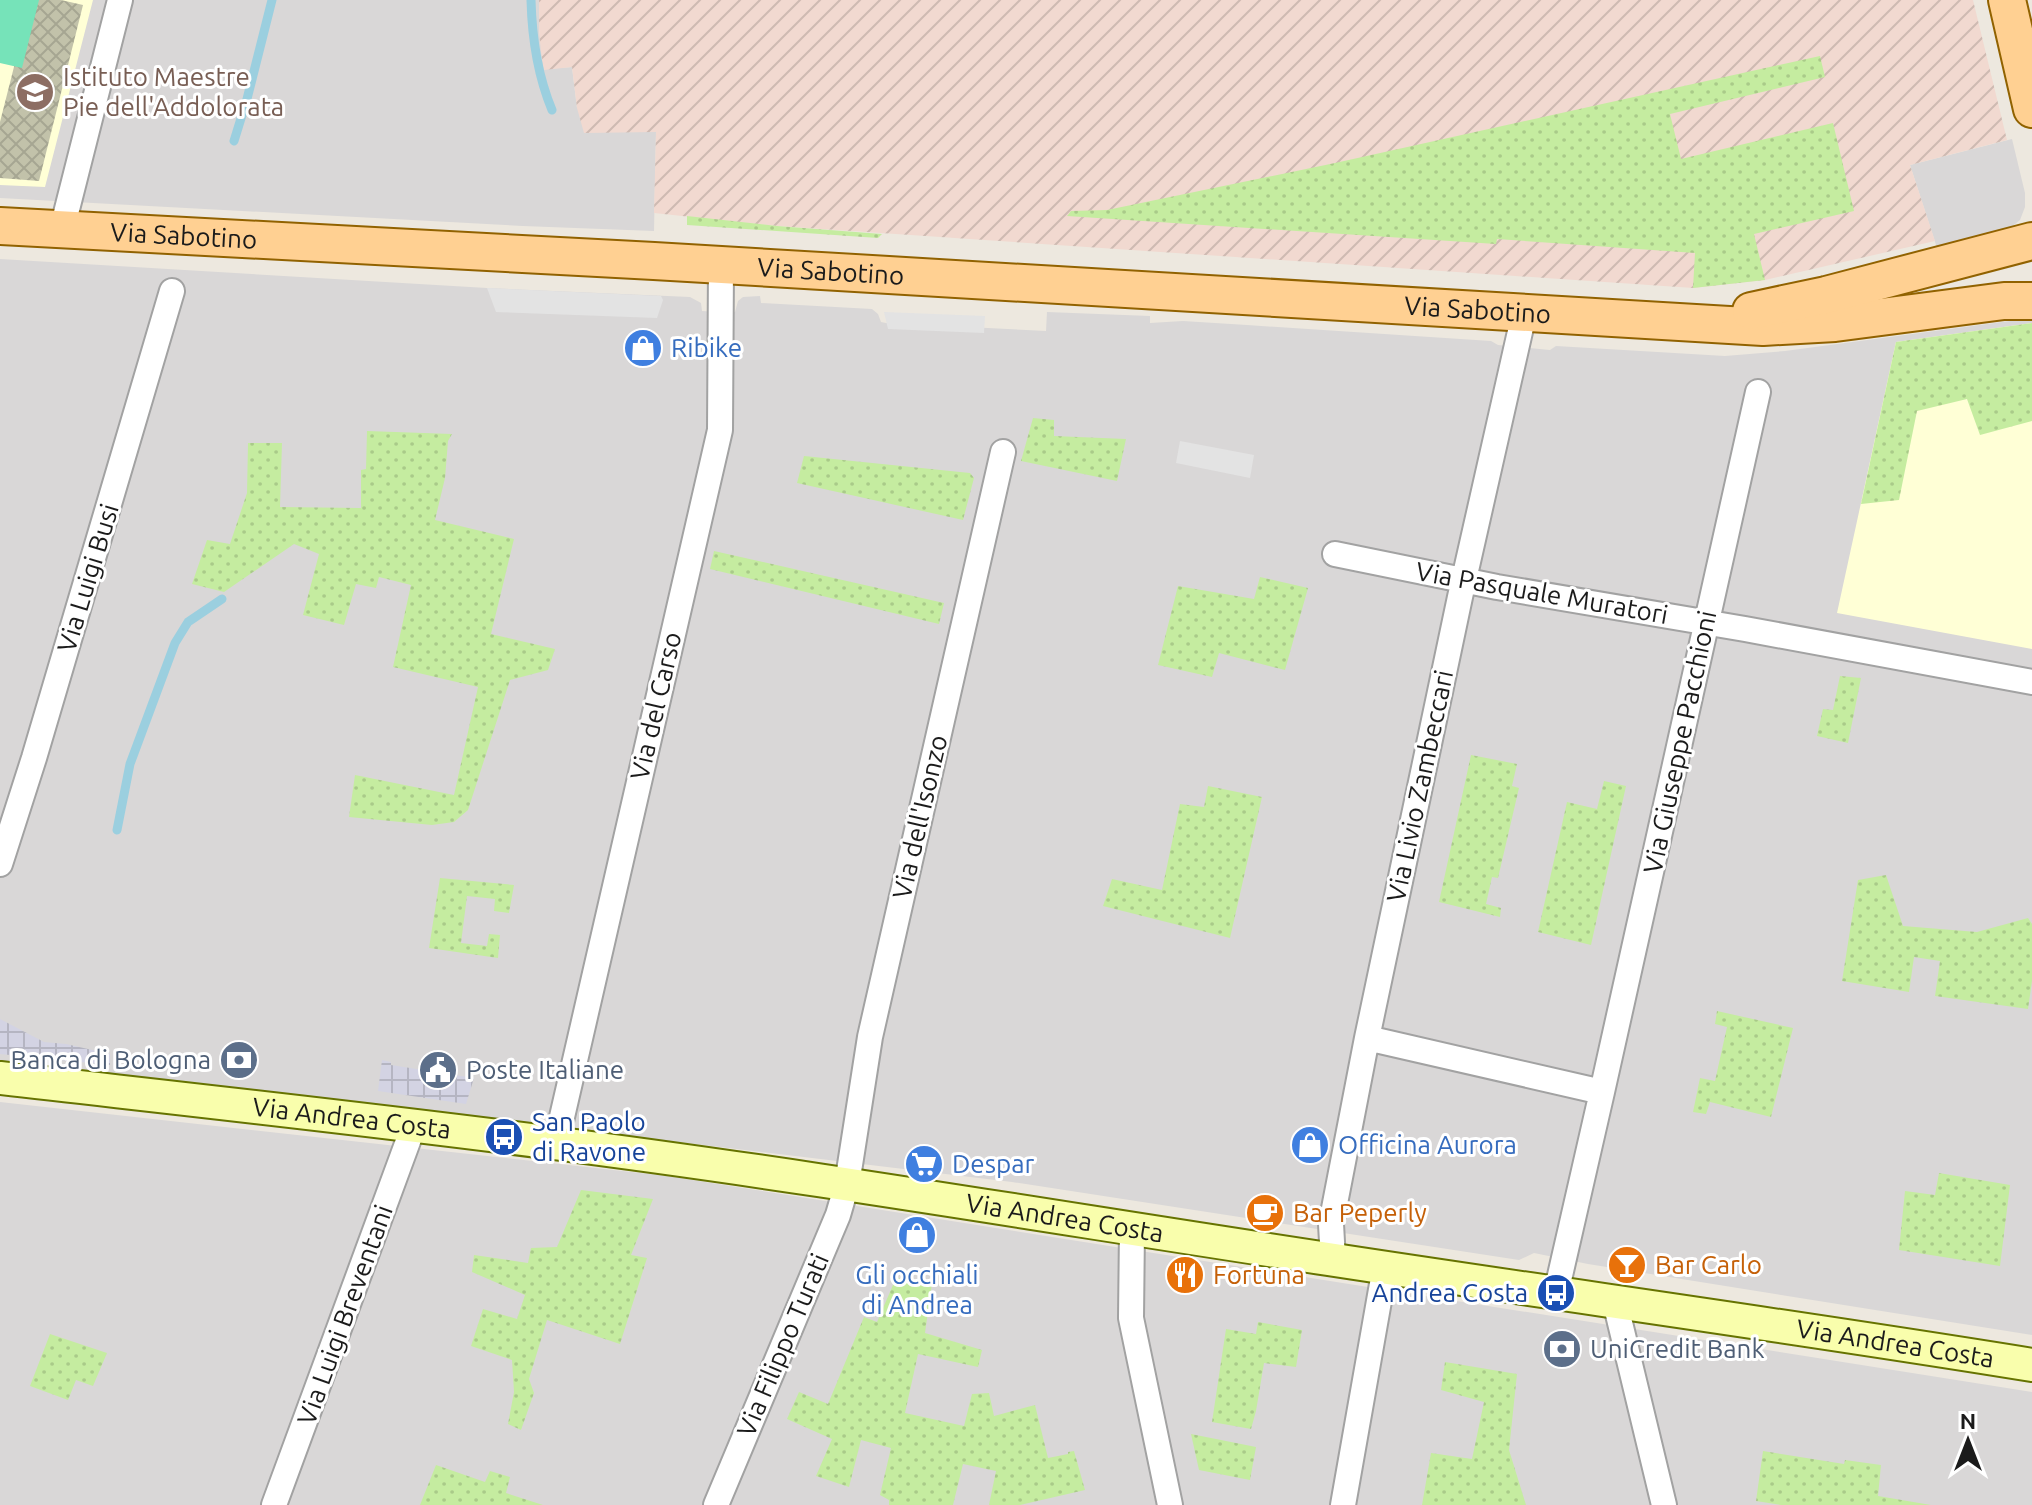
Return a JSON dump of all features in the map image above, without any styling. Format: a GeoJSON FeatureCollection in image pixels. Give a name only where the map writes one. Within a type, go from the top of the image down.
{"type":"FeatureCollection","features":[{"type":"Feature","properties":{"kind":"main road"},"geometry":{"type":"LineString","coordinates":[[2007,0],[2032,109]]}},
{"type":"Feature","properties":{"kind":"main road","name":"Via Sabotino"},"geometry":{"type":"LineString","coordinates":[[0,226],[1763,327],[1800,326],[2004,301],[2032,301]]}},
{"type":"Feature","properties":{"kind":"main road","name":"Via Sabotino"},"geometry":{"type":"LineString","coordinates":[[1662,322],[1790,303],[2032,241]]}},
{"type":"Feature","properties":{"kind":"main road","name":"Via Andrea Costa"},"geometry":{"type":"LineString","coordinates":[[0,1078],[414,1125],[847,1184],[2032,1365]]}},
{"type":"Feature","properties":{"kind":"street"},"geometry":{"type":"LineString","coordinates":[[62,229],[120,0]]}},
{"type":"Feature","properties":{"kind":"street","name":"Via del Carso"},"geometry":{"type":"LineString","coordinates":[[556,1143],[720,430],[721,265]]}},
{"type":"Feature","properties":{"kind":"street","name":"Via Luigi Busi"},"geometry":{"type":"LineString","coordinates":[[0,864],[39,743],[172,291]]}},
{"type":"Feature","properties":{"kind":"street","name":"Via Livio Zambeccari"},"geometry":{"type":"LineString","coordinates":[[1333,1260],[1331,1224],[1367,1038],[1463,580],[1524,314]]}},
{"type":"Feature","properties":{"kind":"street","name":"Via Giuseppe Pacchioni"},"geometry":{"type":"LineString","coordinates":[[1556,1293],[1758,392]]}},
{"type":"Feature","properties":{"kind":"street","name":"Via dell'Isonzo"},"geometry":{"type":"LineString","coordinates":[[847,1184],[870,1037],[1003,452]]}},
{"type":"Feature","properties":{"kind":"street","name":"Via Pasquale Muratori"},"geometry":{"type":"LineString","coordinates":[[1335,554],[1463,580],[2032,682]]}},
{"type":"Feature","properties":{"kind":"street"},"geometry":{"type":"LineString","coordinates":[[1367,1038],[1602,1092]]}},
{"type":"Feature","properties":{"kind":"street","name":"Via Luigi Breventani"},"geometry":{"type":"LineString","coordinates":[[274,1505],[414,1125]]}},
{"type":"Feature","properties":{"kind":"street","name":"Via Filippo Turati"},"geometry":{"type":"LineString","coordinates":[[716,1505],[838,1215],[847,1184]]}},
{"type":"Feature","properties":{"kind":"street"},"geometry":{"type":"LineString","coordinates":[[1132,1229],[1131,1318],[1170,1505]]}},
{"type":"Feature","properties":{"kind":"street"},"geometry":{"type":"LineString","coordinates":[[1343,1505],[1385,1267]]}},
{"type":"Feature","properties":{"kind":"street"},"geometry":{"type":"LineString","coordinates":[[1615,1302],[1664,1505]]}},
{"type":"Feature","properties":{"kind":"shaded area"},"geometry":{"type":"Polygon","coordinates":[[[0,0],[539,0],[544,69],[572,67],[577,108],[656,132],[654,231],[0,198],[0,0]]]}},
{"type":"Feature","properties":{"kind":"shaded area","name":"Istituto Maestre Pie dell'Addolorata"},"geometry":{"type":"Polygon","coordinates":[[[0,0],[93,0],[45,187],[0,185],[0,0]]]}},
{"type":"Feature","properties":{"kind":"shaded area","name":"Istituto Maestre Pie dell'Addolorata"},"geometry":{"type":"Polygon","coordinates":[[[31,0],[61,0],[83,5],[39,181],[0,178],[0,122],[31,0]]]}},
{"type":"Feature","properties":{"kind":"shaded area"},"geometry":{"type":"Polygon","coordinates":[[[539,0],[1973,0],[2007,140],[1910,165],[1935,241],[1765,280],[1693,288],[777,226],[654,213],[656,132],[584,133],[577,108],[572,67],[544,70],[539,0]]]}},
{"type":"Feature","properties":{"kind":"shaded area"},"geometry":{"type":"Polygon","coordinates":[[[2012,139],[2025,193],[2025,207],[2020,220],[2009,229],[1938,251],[1910,165],[2012,139]]]}},
{"type":"Feature","properties":{"kind":"shaded area"},"geometry":{"type":"Polygon","coordinates":[[[0,259],[690,297],[701,303],[702,311],[720,312],[735,312],[738,301],[743,297],[760,296],[761,303],[872,309],[881,322],[886,323],[1046,331],[1047,312],[1150,316],[1150,323],[1183,321],[1491,341],[1498,345],[1550,350],[1556,346],[1725,356],[1785,351],[2032,318],[2032,1335],[1534,1253],[1519,1260],[1012,1182],[269,1093],[0,1070],[0,259]]]}},
{"type":"Feature","properties":{"kind":"shaded area"},"geometry":{"type":"Polygon","coordinates":[[[487,288],[661,296],[663,300],[657,318],[496,312],[487,288]]]}},
{"type":"Feature","properties":{"kind":"shaded area"},"geometry":{"type":"Polygon","coordinates":[[[884,312],[985,316],[984,333],[888,329],[884,312]]]}},
{"type":"Feature","properties":{"kind":"shaded area"},"geometry":{"type":"Polygon","coordinates":[[[2032,323],[2032,649],[1837,613],[1896,342],[2032,323]]]}},
{"type":"Feature","properties":{"kind":"shaded area"},"geometry":{"type":"Polygon","coordinates":[[[1180,441],[1254,455],[1250,478],[1176,463],[1180,441]]]}},
{"type":"Feature","properties":{"kind":"shaded area"},"geometry":{"type":"Polygon","coordinates":[[[0,1019],[44,1042],[110,1054],[110,1065],[0,1054],[0,1019]]]}},
{"type":"Feature","properties":{"kind":"shaded area"},"geometry":{"type":"Polygon","coordinates":[[[382,1060],[391,1062],[391,1065],[474,1078],[466,1104],[378,1091],[382,1060]]]}},
{"type":"Feature","properties":{"kind":"shaded area"},"geometry":{"type":"Polygon","coordinates":[[[0,1102],[667,1176],[2032,1392],[2032,1505],[0,1505],[0,1102]]]}},
{"type":"Feature","properties":{"kind":"green space"},"geometry":{"type":"Polygon","coordinates":[[[0,0],[39,0],[22,68],[0,63],[0,0]]]}},
{"type":"Feature","properties":{"kind":"green space"},"geometry":{"type":"Polygon","coordinates":[[[1820,56],[1825,77],[1670,114],[1681,159],[1833,123],[1854,211],[1754,234],[1765,280],[1693,288],[1695,253],[1497,239],[1496,244],[1067,216],[1071,211],[1107,210],[1335,163],[1820,56]]]}},
{"type":"Feature","properties":{"kind":"green space"},"geometry":{"type":"Polygon","coordinates":[[[687,216],[882,234],[878,238],[687,225],[687,216]]]}},
{"type":"Feature","properties":{"kind":"green space"},"geometry":{"type":"Polygon","coordinates":[[[2032,323],[2032,421],[1980,435],[1967,399],[1917,411],[1899,500],[1861,504],[1896,342],[2032,323]]]}},
{"type":"Feature","properties":{"kind":"green space"},"geometry":{"type":"Polygon","coordinates":[[[1033,418],[1054,420],[1054,436],[1126,439],[1117,481],[1021,461],[1033,418]]]}},
{"type":"Feature","properties":{"kind":"green space"},"geometry":{"type":"Polygon","coordinates":[[[367,431],[452,434],[448,441],[445,478],[435,520],[514,539],[491,634],[555,649],[548,670],[510,680],[468,810],[454,822],[432,825],[349,817],[355,775],[454,795],[478,687],[393,667],[411,585],[379,577],[376,588],[356,584],[344,625],[303,615],[319,554],[294,544],[224,592],[192,584],[207,540],[230,544],[247,493],[248,443],[282,443],[280,507],[361,508],[361,470],[366,469],[367,431]]]}},
{"type":"Feature","properties":{"kind":"green space"},"geometry":{"type":"Polygon","coordinates":[[[804,456],[970,473],[974,478],[963,520],[797,483],[804,456]]]}},
{"type":"Feature","properties":{"kind":"green space"},"geometry":{"type":"Polygon","coordinates":[[[714,551],[944,603],[939,624],[710,569],[714,551]]]}},
{"type":"Feature","properties":{"kind":"green space"},"geometry":{"type":"Polygon","coordinates":[[[1260,577],[1308,588],[1285,670],[1219,653],[1212,677],[1158,665],[1178,586],[1254,599],[1260,577]]]}},
{"type":"Feature","properties":{"kind":"green space"},"geometry":{"type":"Polygon","coordinates":[[[1840,676],[1861,678],[1848,743],[1817,736],[1823,709],[1833,710],[1840,676]]]}},
{"type":"Feature","properties":{"kind":"green space"},"geometry":{"type":"Polygon","coordinates":[[[1471,755],[1517,764],[1512,786],[1519,788],[1498,878],[1492,877],[1486,904],[1501,908],[1500,917],[1439,902],[1471,755]]]}},
{"type":"Feature","properties":{"kind":"green space"},"geometry":{"type":"Polygon","coordinates":[[[1604,781],[1626,786],[1591,945],[1538,932],[1567,802],[1597,809],[1604,781]]]}},
{"type":"Feature","properties":{"kind":"green space"},"geometry":{"type":"Polygon","coordinates":[[[1208,786],[1262,797],[1230,938],[1103,906],[1112,879],[1162,890],[1180,804],[1204,807],[1208,786]]]}},
{"type":"Feature","properties":{"kind":"green space"},"geometry":{"type":"Polygon","coordinates":[[[1886,875],[1903,926],[1977,932],[2028,918],[2032,924],[2032,981],[2028,1009],[1935,996],[1940,961],[1914,957],[1909,992],[1842,981],[1858,880],[1886,875]]]}},
{"type":"Feature","properties":{"kind":"green space"},"geometry":{"type":"Polygon","coordinates":[[[440,878],[514,885],[509,913],[494,911],[495,899],[467,896],[461,943],[487,946],[489,934],[500,935],[498,958],[429,948],[440,878]]]}},
{"type":"Feature","properties":{"kind":"green space"},"geometry":{"type":"Polygon","coordinates":[[[1717,1011],[1793,1028],[1771,1117],[1710,1102],[1706,1114],[1693,1112],[1700,1078],[1715,1081],[1727,1027],[1715,1024],[1717,1011]]]}},
{"type":"Feature","properties":{"kind":"green space"},"geometry":{"type":"Polygon","coordinates":[[[1939,1173],[2010,1185],[2000,1266],[1899,1250],[1905,1191],[1935,1195],[1939,1173]]]}},
{"type":"Feature","properties":{"kind":"green space"},"geometry":{"type":"Polygon","coordinates":[[[581,1190],[653,1199],[631,1255],[647,1258],[620,1344],[547,1320],[529,1379],[534,1393],[521,1430],[508,1424],[514,1392],[512,1360],[471,1346],[483,1309],[517,1319],[525,1295],[472,1272],[474,1255],[528,1263],[531,1248],[557,1247],[581,1190]]]}},
{"type":"Feature","properties":{"kind":"green space"},"geometry":{"type":"Polygon","coordinates":[[[896,1278],[932,1283],[925,1333],[982,1350],[978,1367],[918,1354],[905,1413],[964,1426],[972,1394],[989,1393],[994,1416],[1035,1405],[1048,1458],[1074,1451],[1085,1490],[1020,1505],[989,1505],[996,1471],[963,1464],[953,1505],[889,1505],[889,1500],[880,1495],[891,1448],[861,1440],[849,1487],[816,1476],[832,1439],[787,1419],[799,1392],[828,1404],[864,1317],[877,1322],[896,1278]]]}},
{"type":"Feature","properties":{"kind":"green space"},"geometry":{"type":"Polygon","coordinates":[[[1258,1322],[1302,1330],[1296,1367],[1264,1363],[1251,1429],[1212,1422],[1226,1329],[1256,1334],[1258,1322]]]}},
{"type":"Feature","properties":{"kind":"green space"},"geometry":{"type":"Polygon","coordinates":[[[50,1334],[107,1353],[93,1386],[76,1380],[68,1400],[30,1386],[50,1334]]]}},
{"type":"Feature","properties":{"kind":"green space"},"geometry":{"type":"Polygon","coordinates":[[[1445,1362],[1517,1374],[1509,1450],[1526,1505],[1422,1505],[1431,1453],[1472,1459],[1484,1402],[1441,1390],[1445,1362]]]}},
{"type":"Feature","properties":{"kind":"green space"},"geometry":{"type":"Polygon","coordinates":[[[1191,1434],[1256,1447],[1250,1480],[1199,1470],[1191,1434]]]}},
{"type":"Feature","properties":{"kind":"green space"},"geometry":{"type":"Polygon","coordinates":[[[1763,1451],[1844,1464],[1845,1460],[1881,1465],[1878,1496],[1931,1505],[1781,1505],[1756,1501],[1763,1451]]]}},
{"type":"Feature","properties":{"kind":"green space"},"geometry":{"type":"Polygon","coordinates":[[[436,1465],[485,1482],[490,1471],[510,1477],[506,1493],[543,1505],[420,1505],[436,1465]]]}},
{"type":"Feature","properties":{"kind":"waterway"},"geometry":{"type":"LineString","coordinates":[[234,141],[272,0]]}},
{"type":"Feature","properties":{"kind":"waterway"},"geometry":{"type":"LineString","coordinates":[[531,0],[536,56],[552,110]]}},
{"type":"Feature","properties":{"kind":"waterway"},"geometry":{"type":"LineString","coordinates":[[117,830],[130,764],[175,643],[188,622],[222,599]]}},
{"type":"Feature","properties":{"kind":"place","name":"Istituto Maestre Pie dell'Addolorata"},"geometry":{"type":"Point","coordinates":[35,92]}},
{"type":"Feature","properties":{"kind":"place","name":"Ribike"},"geometry":{"type":"Point","coordinates":[643,348]}},
{"type":"Feature","properties":{"kind":"place","name":"Banca di Bologna"},"geometry":{"type":"Point","coordinates":[239,1060]}},
{"type":"Feature","properties":{"kind":"place","name":"Poste Italiane"},"geometry":{"type":"Point","coordinates":[438,1070]}},
{"type":"Feature","properties":{"kind":"place","name":"San Paolo di Ravone"},"geometry":{"type":"Point","coordinates":[504,1137]}},
{"type":"Feature","properties":{"kind":"place","name":"Officina Aurora"},"geometry":{"type":"Point","coordinates":[1310,1145]}},
{"type":"Feature","properties":{"kind":"place","name":"Despar"},"geometry":{"type":"Point","coordinates":[924,1164]}},
{"type":"Feature","properties":{"kind":"place","name":"Bar Peperly"},"geometry":{"type":"Point","coordinates":[1265,1213]}},
{"type":"Feature","properties":{"kind":"place","name":"Gli occhiali di Andrea"},"geometry":{"type":"Point","coordinates":[917,1235]}},
{"type":"Feature","properties":{"kind":"place","name":"Bar Carlo"},"geometry":{"type":"Point","coordinates":[1627,1265]}},
{"type":"Feature","properties":{"kind":"place","name":"Fortuna"},"geometry":{"type":"Point","coordinates":[1185,1275]}},
{"type":"Feature","properties":{"kind":"place","name":"Andrea Costa"},"geometry":{"type":"Point","coordinates":[1556,1293]}},
{"type":"Feature","properties":{"kind":"place","name":"UniCredit Bank"},"geometry":{"type":"Point","coordinates":[1562,1349]}}]}
